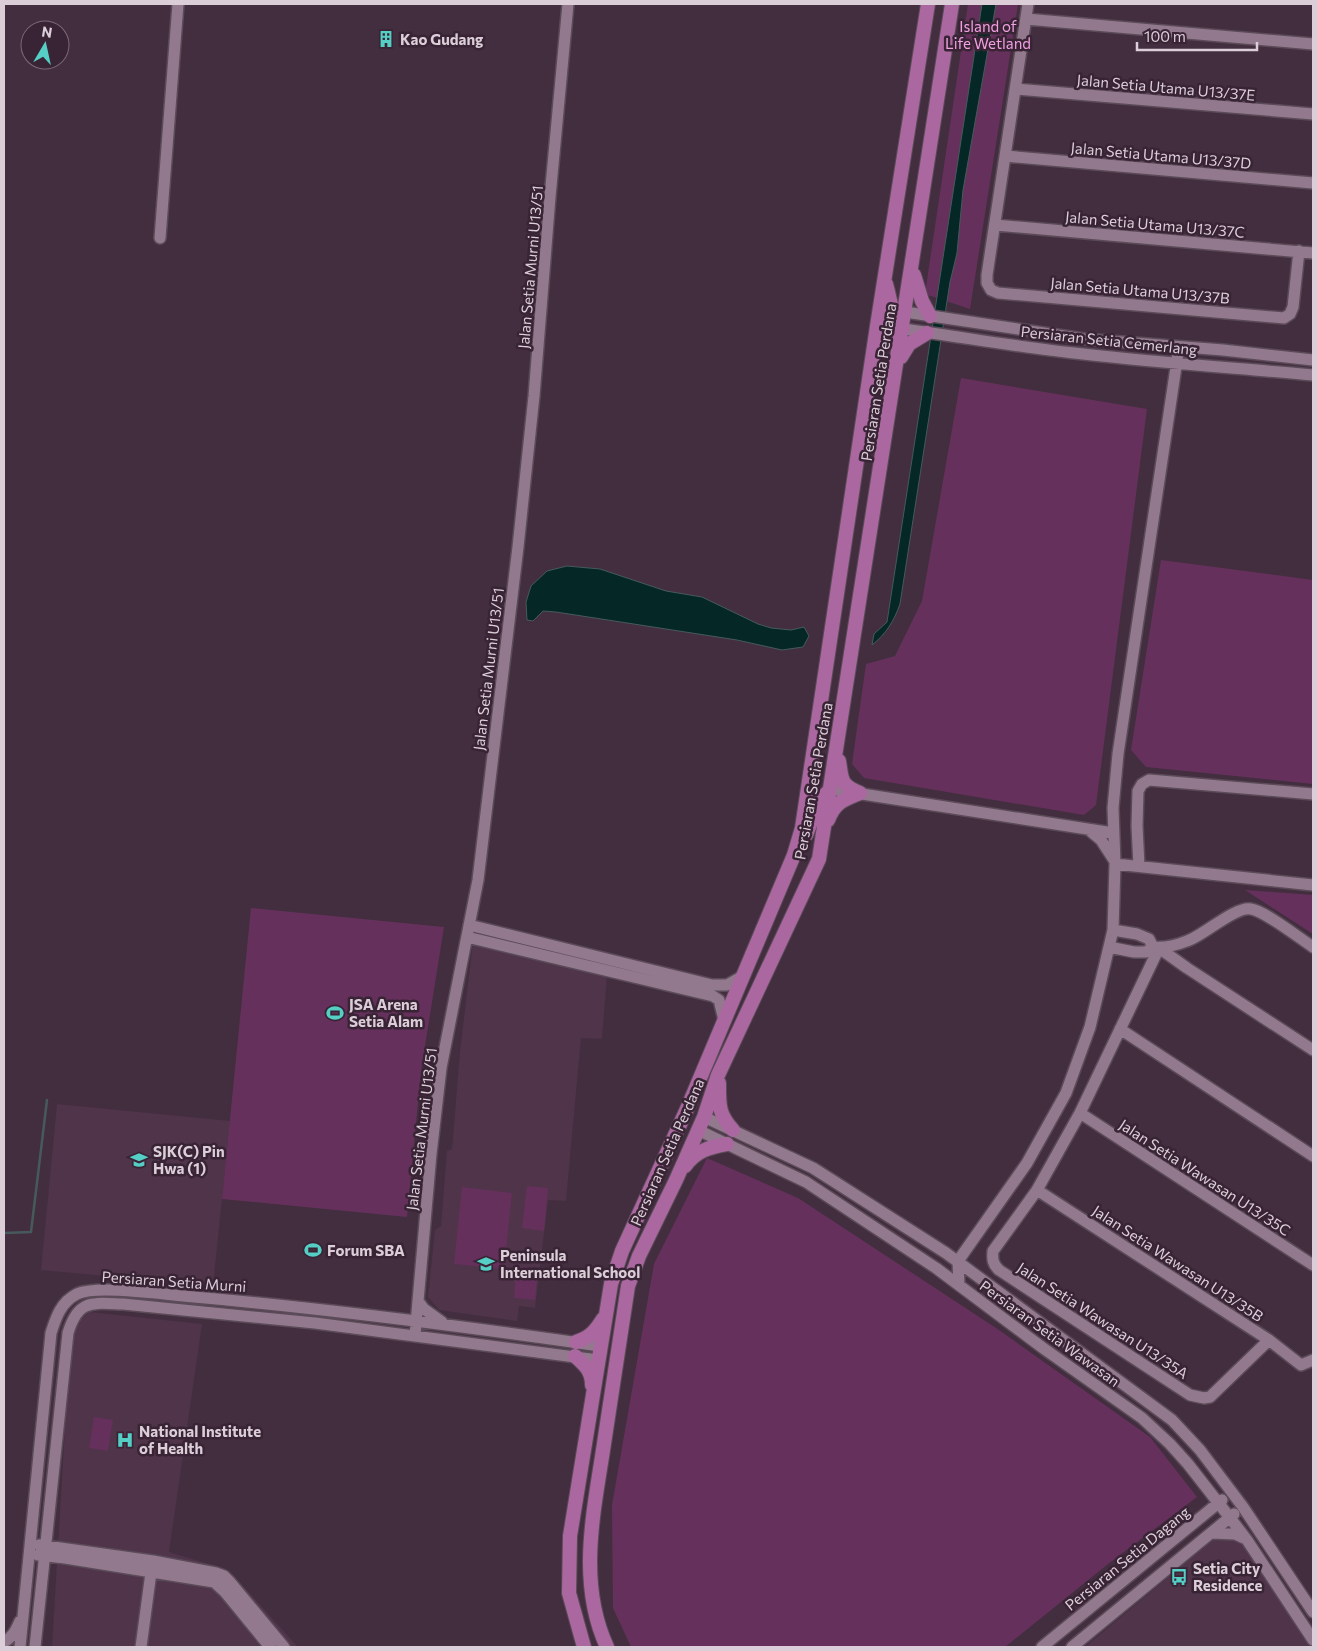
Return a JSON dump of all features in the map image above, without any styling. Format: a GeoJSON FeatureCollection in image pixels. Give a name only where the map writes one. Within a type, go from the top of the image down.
{"type":"FeatureCollection","features":[{"type":"Feature","properties":{"kind":"main road","name":"Persiaran Setia Perdana"},"geometry":{"type":"LineString","coordinates":[[584,1647],[569,1593],[570,1536],[592,1401],[602,1353],[611,1284],[622,1251],[743,976],[795,850],[803,824],[872,355],[928,4]]}},
{"type":"Feature","properties":{"kind":"main road","name":"Persiaran Setia Perdana"},"geometry":{"type":"LineString","coordinates":[[606,1647],[590,1590],[590,1538],[628,1286],[639,1256],[676,1180],[718,1075],[819,859],[897,366],[901,321],[912,267],[952,4]]}},
{"type":"Feature","properties":{"kind":"main road"},"geometry":{"type":"LineString","coordinates":[[912,267],[918,291],[931,316]]}},
{"type":"Feature","properties":{"kind":"main road"},"geometry":{"type":"LineString","coordinates":[[872,355],[901,321],[891,310],[885,277]]}},
{"type":"Feature","properties":{"kind":"main road"},"geometry":{"type":"LineString","coordinates":[[897,366],[909,344],[928,333]]}},
{"type":"Feature","properties":{"kind":"main road"},"geometry":{"type":"LineString","coordinates":[[837,743],[841,779],[850,789],[860,793]]}},
{"type":"Feature","properties":{"kind":"main road"},"geometry":{"type":"LineString","coordinates":[[795,850],[807,834],[819,801],[830,790]]}},
{"type":"Feature","properties":{"kind":"main road"},"geometry":{"type":"LineString","coordinates":[[823,835],[834,808],[841,800],[860,793]]}},
{"type":"Feature","properties":{"kind":"main road"},"geometry":{"type":"LineString","coordinates":[[718,1075],[720,1112],[733,1130]]}},
{"type":"Feature","properties":{"kind":"main road"},"geometry":{"type":"LineString","coordinates":[[668,1150],[698,1122],[697,1083]]}},
{"type":"Feature","properties":{"kind":"main road"},"geometry":{"type":"LineString","coordinates":[[676,1180],[690,1160],[699,1152],[727,1144]]}},
{"type":"Feature","properties":{"kind":"main road"},"geometry":{"type":"LineString","coordinates":[[592,1401],[590,1373],[575,1349],[593,1334],[606,1314]]}},
{"type":"Feature","properties":{"kind":"main road"},"geometry":{"type":"LineString","coordinates":[[613,1383],[611,1375],[612,1362],[602,1353],[614,1348],[622,1326]]}},
{"type":"Feature","properties":{"kind":"street"},"geometry":{"type":"LineString","coordinates":[[160,238],[178,4]]}},
{"type":"Feature","properties":{"kind":"street","name":"Jalan Setia Murni U13/51"},"geometry":{"type":"LineString","coordinates":[[415,1336],[441,1068],[478,880],[518,547],[534,396],[568,4]]}},
{"type":"Feature","properties":{"kind":"street"},"geometry":{"type":"LineString","coordinates":[[995,225],[1028,4]]}},
{"type":"Feature","properties":{"kind":"street"},"geometry":{"type":"LineString","coordinates":[[1026,19],[1313,44]]}},
{"type":"Feature","properties":{"kind":"street","name":"Jalan Setia Utama U13/37E"},"geometry":{"type":"LineString","coordinates":[[1015,88],[1313,114]]}},
{"type":"Feature","properties":{"kind":"street","name":"Jalan Setia Utama U13/37D"},"geometry":{"type":"LineString","coordinates":[[1005,156],[1313,183]]}},
{"type":"Feature","properties":{"kind":"street","name":"Jalan Setia Utama U13/37C"},"geometry":{"type":"LineString","coordinates":[[995,225],[1313,253]]}},
{"type":"Feature","properties":{"kind":"street","name":"Jalan Setia Utama U13/37B"},"geometry":{"type":"LineString","coordinates":[[995,225],[987,283],[991,290],[998,293],[1018,295],[1284,318],[1290,314],[1293,307],[1300,252]]}},
{"type":"Feature","properties":{"kind":"street","name":"Persiaran Setia Cemerlang"},"geometry":{"type":"LineString","coordinates":[[901,321],[931,316],[1084,339],[1312,359]]}},
{"type":"Feature","properties":{"kind":"street","name":"Persiaran Setia Cemerlang"},"geometry":{"type":"LineString","coordinates":[[901,321],[928,333],[1081,354],[1313,375]]}},
{"type":"Feature","properties":{"kind":"street"},"geometry":{"type":"LineString","coordinates":[[959,1285],[958,1261],[1027,1163],[1066,1093],[1090,1027],[1109,947],[1113,930],[1115,863],[1113,813],[1118,754],[1166,428],[1180,348]]}},
{"type":"Feature","properties":{"kind":"street"},"geometry":{"type":"LineString","coordinates":[[1139,866],[1138,791],[1142,784],[1149,780],[1313,794]]}},
{"type":"Feature","properties":{"kind":"street"},"geometry":{"type":"LineString","coordinates":[[830,790],[860,793],[1113,834]]}},
{"type":"Feature","properties":{"kind":"street"},"geometry":{"type":"LineString","coordinates":[[1088,829],[1106,823],[1113,813]]}},
{"type":"Feature","properties":{"kind":"street"},"geometry":{"type":"LineString","coordinates":[[1088,829],[1101,840],[1115,863]]}},
{"type":"Feature","properties":{"kind":"street"},"geometry":{"type":"LineString","coordinates":[[1115,863],[1313,886]]}},
{"type":"Feature","properties":{"kind":"street"},"geometry":{"type":"LineString","coordinates":[[1109,947],[1134,952],[1146,952],[1156,947],[1188,941],[1238,911],[1249,908],[1260,912],[1313,947]]}},
{"type":"Feature","properties":{"kind":"street"},"geometry":{"type":"LineString","coordinates":[[469,925],[712,985],[727,985],[743,976]]}},
{"type":"Feature","properties":{"kind":"street"},"geometry":{"type":"LineString","coordinates":[[1113,930],[1143,936],[1187,968],[1313,1050]]}},
{"type":"Feature","properties":{"kind":"street"},"geometry":{"type":"LineString","coordinates":[[467,937],[713,996],[719,1000],[724,1020]]}},
{"type":"Feature","properties":{"kind":"street"},"geometry":{"type":"LineString","coordinates":[[1037,1190],[1080,1113],[1156,947]]}},
{"type":"Feature","properties":{"kind":"street"},"geometry":{"type":"LineString","coordinates":[[1120,1028],[1313,1156]]}},
{"type":"Feature","properties":{"kind":"street","name":"Jalan Setia Wawasan U13/35C"},"geometry":{"type":"LineString","coordinates":[[1080,1113],[1313,1265]]}},
{"type":"Feature","properties":{"kind":"street","name":"Persiaran Setia Wawasan"},"geometry":{"type":"LineString","coordinates":[[698,1122],[733,1130],[813,1168],[958,1261],[1172,1420],[1200,1450],[1243,1507],[1313,1612]]}},
{"type":"Feature","properties":{"kind":"street","name":"Persiaran Setia Wawasan"},"geometry":{"type":"LineString","coordinates":[[698,1122],[727,1144],[806,1182],[933,1266],[1142,1418],[1188,1464],[1247,1540],[1313,1640]]}},
{"type":"Feature","properties":{"kind":"street","name":"Jalan Setia Wawasan U13/35A"},"geometry":{"type":"LineString","coordinates":[[1037,1190],[993,1251],[992,1259],[994,1265],[1155,1373],[1190,1395],[1204,1398],[1210,1397],[1269,1340]]}},
{"type":"Feature","properties":{"kind":"street","name":"Jalan Setia Wawasan U13/35B"},"geometry":{"type":"LineString","coordinates":[[1037,1190],[1269,1340],[1301,1365],[1313,1360]]}},
{"type":"Feature","properties":{"kind":"street"},"geometry":{"type":"LineString","coordinates":[[933,1266],[958,1261]]}},
{"type":"Feature","properties":{"kind":"street","name":"Persiaran Setia Murni"},"geometry":{"type":"LineString","coordinates":[[20,1647],[52,1333],[56,1315],[66,1301],[78,1293],[96,1290],[125,1291],[290,1305],[445,1324],[602,1353]]}},
{"type":"Feature","properties":{"kind":"street"},"geometry":{"type":"LineString","coordinates":[[392,1317],[410,1311],[418,1301],[430,1314],[445,1324]]}},
{"type":"Feature","properties":{"kind":"street","name":"Persiaran Setia Murni"},"geometry":{"type":"LineString","coordinates":[[35,1647],[68,1333],[72,1319],[84,1307],[96,1303],[123,1304],[315,1323],[415,1336],[575,1349]]}},
{"type":"Feature","properties":{"kind":"street"},"geometry":{"type":"LineString","coordinates":[[1201,1517],[1207,1506],[1208,1492]]}},
{"type":"Feature","properties":{"kind":"street","name":"Persiaran Setia Dagang"},"geometry":{"type":"LineString","coordinates":[[1042,1647],[1232,1493]]}},
{"type":"Feature","properties":{"kind":"street"},"geometry":{"type":"LineString","coordinates":[[1072,1647],[1243,1507]]}},
{"type":"Feature","properties":{"kind":"street"},"geometry":{"type":"LineString","coordinates":[[47,1526],[67,1553]]}},
{"type":"Feature","properties":{"kind":"street"},"geometry":{"type":"LineString","coordinates":[[1211,1533],[1235,1534],[1247,1540]]}},
{"type":"Feature","properties":{"kind":"street"},"geometry":{"type":"LineString","coordinates":[[30,1549],[152,1566],[206,1570],[224,1576],[284,1647]]}},
{"type":"Feature","properties":{"kind":"street"},"geometry":{"type":"LineString","coordinates":[[42,1581],[52,1562],[67,1553]]}},
{"type":"Feature","properties":{"kind":"street"},"geometry":{"type":"LineString","coordinates":[[141,1647],[152,1566]]}},
{"type":"Feature","properties":{"kind":"street"},"geometry":{"type":"LineString","coordinates":[[152,1566],[214,1582],[220,1586],[270,1647]]}},
{"type":"Feature","properties":{"kind":"street"},"geometry":{"type":"LineString","coordinates":[[4,1642],[15,1632],[24,1614]]}},
{"type":"Feature","properties":{"kind":"shaded area"},"geometry":{"type":"Polygon","coordinates":[[[982,4],[996,4],[963,190],[957,253],[950,282],[900,604],[889,627],[872,645],[874,634],[887,622],[982,4]]]}},
{"type":"Feature","properties":{"kind":"shaded area"},"geometry":{"type":"Polygon","coordinates":[[[567,566],[600,569],[666,591],[702,597],[758,624],[771,628],[791,630],[804,627],[809,636],[803,647],[782,650],[737,640],[556,612],[543,611],[533,621],[527,620],[526,602],[531,586],[547,571],[567,566]]]}},
{"type":"Feature","properties":{"kind":"shaded area"},"geometry":{"type":"Polygon","coordinates":[[[473,942],[607,975],[602,1039],[581,1038],[566,1201],[548,1200],[535,1308],[519,1306],[517,1321],[439,1310],[428,1297],[435,1230],[441,1226],[447,1151],[452,1149],[460,1052],[473,942]]]}},
{"type":"Feature","properties":{"kind":"shaded area","name":"SJK(C) Pin Hwa (1)"},"geometry":{"type":"Polygon","coordinates":[[[57,1104],[230,1121],[213,1286],[41,1270],[57,1104]]]}},
{"type":"Feature","properties":{"kind":"shaded area","name":"National Institute of Health"},"geometry":{"type":"Polygon","coordinates":[[[90,1312],[202,1324],[169,1552],[226,1569],[298,1647],[52,1647],[71,1327],[90,1312]]]}},
{"type":"Feature","properties":{"kind":"shaded area"},"geometry":{"type":"Polygon","coordinates":[[[1213,1540],[1239,1540],[1313,1647],[1085,1647],[1213,1540]]]}},
{"type":"Feature","properties":{"kind":"green space","name":"Island of Life Wetland"},"geometry":{"type":"Polygon","coordinates":[[[968,4],[1018,4],[970,309],[925,294],[968,4]]]}},
{"type":"Feature","properties":{"kind":"green space"},"geometry":{"type":"Polygon","coordinates":[[[961,378],[1147,409],[1096,805],[1084,815],[864,778],[852,764],[866,664],[895,656],[922,601],[961,378]]]}},
{"type":"Feature","properties":{"kind":"green space"},"geometry":{"type":"Polygon","coordinates":[[[1161,560],[1313,580],[1313,784],[1146,767],[1131,750],[1161,560]]]}},
{"type":"Feature","properties":{"kind":"green space"},"geometry":{"type":"Polygon","coordinates":[[[1245,890],[1313,895],[1313,934],[1245,890]]]}},
{"type":"Feature","properties":{"kind":"green space","name":"JSA Arena Setia Alam"},"geometry":{"type":"Polygon","coordinates":[[[251,908],[444,927],[421,1071],[407,1217],[222,1199],[251,908]]]}},
{"type":"Feature","properties":{"kind":"green space"},"geometry":{"type":"Polygon","coordinates":[[[707,1158],[798,1198],[996,1328],[1150,1437],[1197,1497],[1108,1564],[1005,1647],[631,1647],[613,1608],[612,1505],[654,1264],[707,1158]]]}},
{"type":"Feature","properties":{"kind":"green space"},"geometry":{"type":"Polygon","coordinates":[[[527,1186],[548,1188],[544,1231],[522,1228],[527,1186]]]}},
{"type":"Feature","properties":{"kind":"green space"},"geometry":{"type":"Polygon","coordinates":[[[462,1187],[512,1193],[504,1269],[454,1264],[462,1187]]]}},
{"type":"Feature","properties":{"kind":"green space"},"geometry":{"type":"Polygon","coordinates":[[[516,1267],[538,1268],[535,1300],[514,1298],[516,1267]]]}},
{"type":"Feature","properties":{"kind":"green space"},"geometry":{"type":"Polygon","coordinates":[[[94,1417],[113,1420],[108,1451],[89,1448],[94,1417]]]}},
{"type":"Feature","properties":{"kind":"waterway"},"geometry":{"type":"LineString","coordinates":[[4,1233],[31,1232],[47,1100]]}},
{"type":"Feature","properties":{"kind":"place","name":"Kao Gudang"},"geometry":{"type":"Point","coordinates":[386,39]}},
{"type":"Feature","properties":{"kind":"place","name":"JSA Arena Setia Alam"},"geometry":{"type":"Point","coordinates":[335,1013]}},
{"type":"Feature","properties":{"kind":"place","name":"SJK(C) Pin Hwa (1)"},"geometry":{"type":"Point","coordinates":[139,1160]}},
{"type":"Feature","properties":{"kind":"place","name":"Forum SBA"},"geometry":{"type":"Point","coordinates":[313,1250]}},
{"type":"Feature","properties":{"kind":"place","name":"Peninsula International School"},"geometry":{"type":"Point","coordinates":[486,1264]}},
{"type":"Feature","properties":{"kind":"place","name":"National Institute of Health"},"geometry":{"type":"Point","coordinates":[125,1440]}},
{"type":"Feature","properties":{"kind":"place","name":"Setia City Residence"},"geometry":{"type":"Point","coordinates":[1179,1577]}}]}
